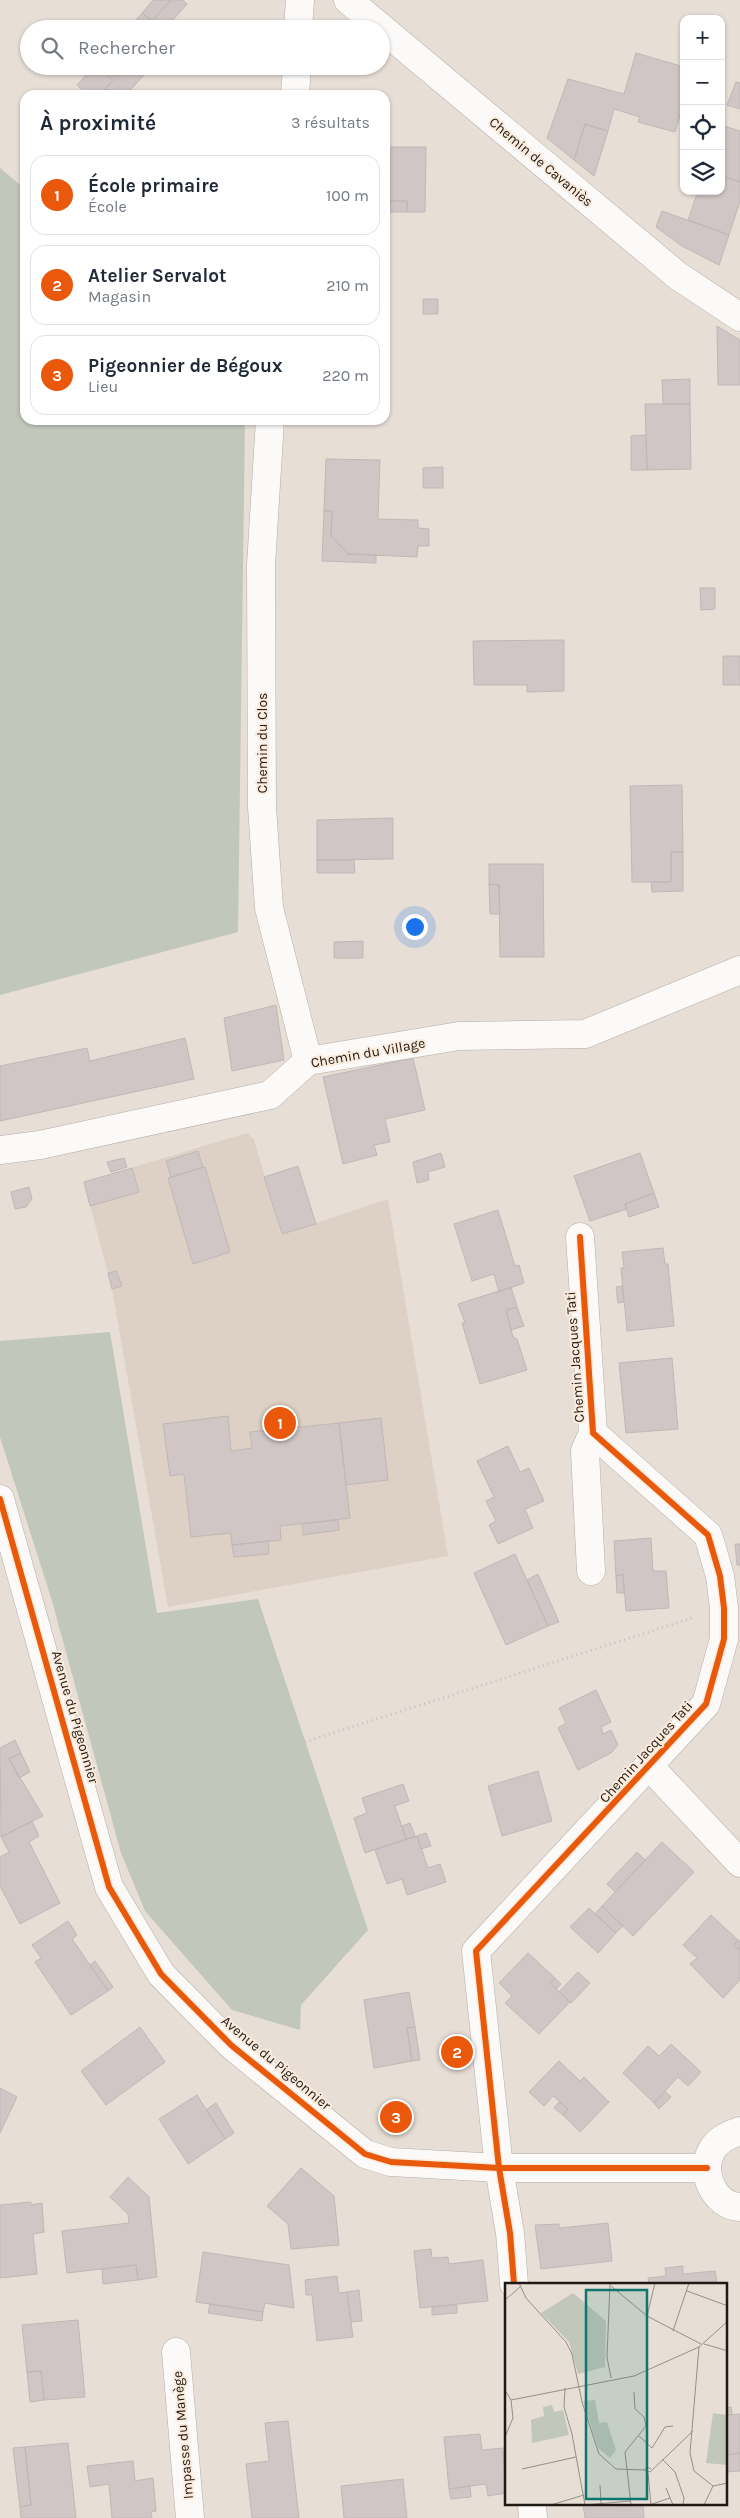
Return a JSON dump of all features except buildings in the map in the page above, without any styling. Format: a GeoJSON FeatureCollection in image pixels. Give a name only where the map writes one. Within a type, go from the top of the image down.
{"type":"FeatureCollection","features":[{"type":"Feature","properties":{"kind":"street"},"geometry":{"type":"LineString","coordinates":[[299,20],[300,0]]}},
{"type":"Feature","properties":{"kind":"street","name":"Chemin de Cavaniès"},"geometry":{"type":"LineString","coordinates":[[348,0],[372,20]]}},
{"type":"Feature","properties":{"kind":"street","name":"Chemin de Cavaniès"},"geometry":{"type":"LineString","coordinates":[[390,35],[678,276],[740,316]]}},
{"type":"Feature","properties":{"kind":"street"},"geometry":{"type":"LineString","coordinates":[[295,90],[296,75]]}},
{"type":"Feature","properties":{"kind":"street","name":"Chemin du Clos"},"geometry":{"type":"LineString","coordinates":[[270,425],[261,565],[262,807],[270,908],[308,1061]]}},
{"type":"Feature","properties":{"kind":"street","name":"Chemin du Village"},"geometry":{"type":"LineString","coordinates":[[0,1150],[40,1145],[270,1095],[308,1061],[459,1036],[585,1034],[740,970]]}},
{"type":"Feature","properties":{"kind":"street","name":"Chemin Jacques Tati"},"geometry":{"type":"LineString","coordinates":[[514,2283],[510,2233],[499,2168],[476,1951],[650,1767],[706,1704],[724,1639],[724,1608],[720,1576],[708,1535],[593,1433],[580,1237]]}},
{"type":"Feature","properties":{"kind":"street"},"geometry":{"type":"LineString","coordinates":[[591,1571],[585,1450],[593,1433]]}},
{"type":"Feature","properties":{"kind":"street","name":"Avenue du Pigeonnier"},"geometry":{"type":"LineString","coordinates":[[0,1499],[109,1887],[161,1974],[231,2044],[365,2154],[390,2162],[499,2168],[707,2168]]}},
{"type":"Feature","properties":{"kind":"street"},"geometry":{"type":"LineString","coordinates":[[650,1767],[740,1863]]}},
{"type":"Feature","properties":{"kind":"street"},"geometry":{"type":"LineString","coordinates":[[740,2131],[724,2137],[712,2150],[707,2168],[710,2185],[720,2199],[740,2207]]}},
{"type":"Feature","properties":{"kind":"street","name":"Impasse du Manège"},"geometry":{"type":"LineString","coordinates":[[176,2352],[190,2518]]}},
{"type":"Feature","properties":{"kind":"path"},"geometry":{"type":"LineString","coordinates":[[305,1742],[724,1608]]}},
{"type":"Feature","properties":{"kind":"shaded area"},"geometry":{"type":"Polygon","coordinates":[[[0,168],[20,185],[20,425],[245,425],[238,932],[0,995],[0,168]]]}},
{"type":"Feature","properties":{"kind":"shaded area"},"geometry":{"type":"Polygon","coordinates":[[[247,1133],[254,1139],[281,1235],[388,1199],[448,1556],[168,1607],[112,1289],[84,1182],[247,1133]]]}},
{"type":"Feature","properties":{"kind":"shaded area"},"geometry":{"type":"Polygon","coordinates":[[[110,1332],[157,1613],[258,1599],[368,1930],[301,2005],[300,2030],[232,2010],[145,1911],[121,1853],[52,1601],[0,1437],[0,1341],[110,1332]]]}},
{"type":"Feature","properties":{"kind":"cycle path"},"geometry":{"type":"LineString","coordinates":[[514,2283],[510,2233],[499,2168],[476,1951],[706,1704],[724,1639],[724,1608],[720,1576],[708,1535],[593,1433],[580,1237]]}},
{"type":"Feature","properties":{"kind":"cycle path"},"geometry":{"type":"LineString","coordinates":[[0,1499],[109,1887],[161,1974],[231,2045],[365,2154],[391,2162],[499,2168],[707,2168]]}},
{"type":"Feature","properties":{"kind":"place","name":"École primaire"},"geometry":{"type":"Point","coordinates":[280,1423]}},
{"type":"Feature","properties":{"kind":"place","name":"Atelier Servalot"},"geometry":{"type":"Point","coordinates":[457,2052]}},
{"type":"Feature","properties":{"kind":"place","name":"Pigeonnier de Bégoux"},"geometry":{"type":"Point","coordinates":[396,2117]}}]}
